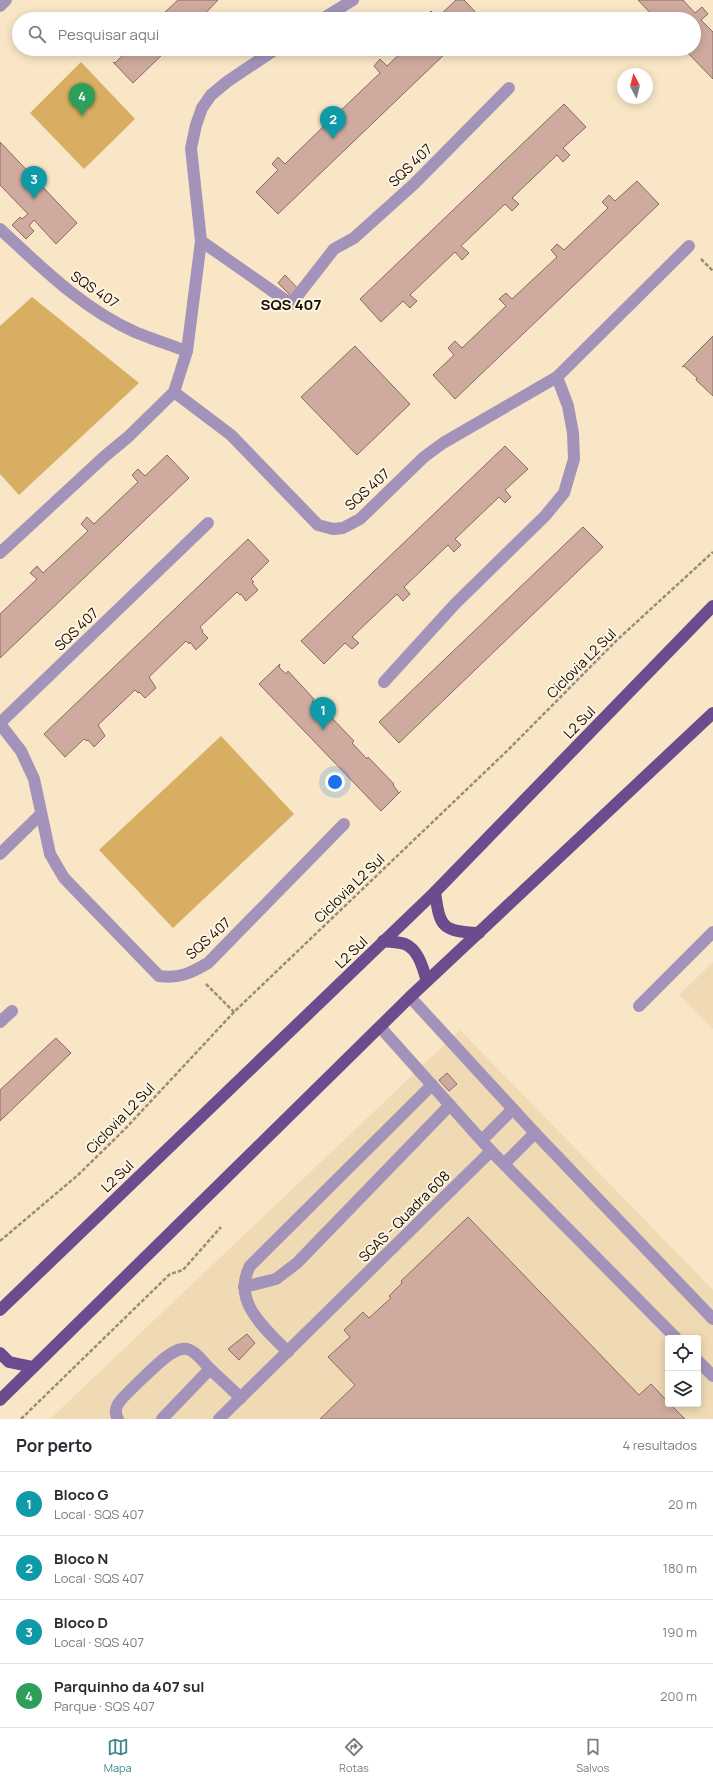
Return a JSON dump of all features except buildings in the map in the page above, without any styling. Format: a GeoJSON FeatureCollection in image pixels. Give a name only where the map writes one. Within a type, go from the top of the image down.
{"type":"FeatureCollection","features":[{"type":"Feature","properties":{"kind":"main road","name":"L2 Sul"},"geometry":{"type":"LineString","coordinates":[[0,1310],[435,892],[713,606]]}},
{"type":"Feature","properties":{"kind":"main road"},"geometry":{"type":"LineString","coordinates":[[0,1400],[410,997],[713,713]]}},
{"type":"Feature","properties":{"kind":"main road"},"geometry":{"type":"LineString","coordinates":[[435,892],[438,914],[444,925],[454,932],[479,933]]}},
{"type":"Feature","properties":{"kind":"main road"},"geometry":{"type":"LineString","coordinates":[[383,942],[405,944],[414,951],[421,963],[427,981]]}},
{"type":"Feature","properties":{"kind":"main road"},"geometry":{"type":"LineString","coordinates":[[0,1353],[9,1362],[34,1367]]}},
{"type":"Feature","properties":{"kind":"street"},"geometry":{"type":"LineString","coordinates":[[0,6],[6,0]]}},
{"type":"Feature","properties":{"kind":"street"},"geometry":{"type":"LineString","coordinates":[[333,12],[352,0]]}},
{"type":"Feature","properties":{"kind":"street"},"geometry":{"type":"LineString","coordinates":[[0,553],[94,466],[128,438],[174,392],[187,351],[201,241],[191,148],[196,125],[202,108],[211,95],[228,81],[266,56]]}},
{"type":"Feature","properties":{"kind":"street","name":"SQS 407"},"geometry":{"type":"LineString","coordinates":[[201,241],[291,304],[334,249],[354,238],[414,184],[509,88]]}},
{"type":"Feature","properties":{"kind":"street","name":"SQS 407"},"geometry":{"type":"LineString","coordinates":[[0,229],[49,275],[78,298],[134,332],[187,351]]}},
{"type":"Feature","properties":{"kind":"street","name":"SQS 407"},"geometry":{"type":"LineString","coordinates":[[174,392],[232,436],[318,525],[333,529],[344,528],[360,519],[424,457],[443,443],[557,377],[689,246]]}},
{"type":"Feature","properties":{"kind":"street"},"geometry":{"type":"LineString","coordinates":[[384,682],[455,604],[545,516],[564,493],[574,459],[573,433],[568,406],[557,377]]}},
{"type":"Feature","properties":{"kind":"street","name":"SQS 407"},"geometry":{"type":"LineString","coordinates":[[208,523],[0,724],[21,751],[34,779],[50,854],[64,878],[159,976],[170,978],[193,972],[208,963],[344,824]]}},
{"type":"Feature","properties":{"kind":"street"},"geometry":{"type":"LineString","coordinates":[[0,854],[41,814]]}},
{"type":"Feature","properties":{"kind":"street"},"geometry":{"type":"LineString","coordinates":[[639,1006],[713,932]]}},
{"type":"Feature","properties":{"kind":"street"},"geometry":{"type":"LineString","coordinates":[[410,997],[513,1109],[713,1319]]}},
{"type":"Feature","properties":{"kind":"street"},"geometry":{"type":"LineString","coordinates":[[0,1022],[12,1011]]}},
{"type":"Feature","properties":{"kind":"street"},"geometry":{"type":"LineString","coordinates":[[380,1027],[491,1151],[673,1335]]}},
{"type":"Feature","properties":{"kind":"street"},"geometry":{"type":"LineString","coordinates":[[288,1352],[255,1318],[248,1304],[244,1287],[247,1272],[250,1266],[432,1085]]}},
{"type":"Feature","properties":{"kind":"street"},"geometry":{"type":"LineString","coordinates":[[244,1287],[276,1279],[297,1263],[450,1105]]}},
{"type":"Feature","properties":{"kind":"street"},"geometry":{"type":"LineString","coordinates":[[482,1140],[513,1109]]}},
{"type":"Feature","properties":{"kind":"street"},"geometry":{"type":"LineString","coordinates":[[504,1164],[536,1133]]}},
{"type":"Feature","properties":{"kind":"street","name":"SGAS - Quadra 608"},"geometry":{"type":"LineString","coordinates":[[219,1419],[491,1151]]}},
{"type":"Feature","properties":{"kind":"street"},"geometry":{"type":"LineString","coordinates":[[118,1419],[116,1412],[118,1404],[167,1356],[178,1350],[188,1349],[200,1358],[241,1398]]}},
{"type":"Feature","properties":{"kind":"street"},"geometry":{"type":"LineString","coordinates":[[701,1364],[713,1376]]}},
{"type":"Feature","properties":{"kind":"street"},"geometry":{"type":"LineString","coordinates":[[162,1419],[210,1369]]}},
{"type":"Feature","properties":{"kind":"path","name":"Ciclovia L2 Sul"},"geometry":{"type":"LineString","coordinates":[[0,1241],[78,1175],[125,1129],[234,1012],[509,748],[617,640],[713,552]]}},
{"type":"Feature","properties":{"kind":"path"},"geometry":{"type":"LineString","coordinates":[[193,972],[234,1012]]}},
{"type":"Feature","properties":{"kind":"path"},"geometry":{"type":"LineString","coordinates":[[21,1419],[170,1274],[183,1270],[221,1227]]}},
{"type":"Feature","properties":{"kind":"shaded area"},"geometry":{"type":"Polygon","coordinates":[[[81,62],[135,119],[84,169],[30,113],[81,62]]]}},
{"type":"Feature","properties":{"kind":"shaded area"},"geometry":{"type":"Polygon","coordinates":[[[32,297],[139,383],[19,495],[0,474],[0,326],[32,297]]]}},
{"type":"Feature","properties":{"kind":"shaded area"},"geometry":{"type":"Polygon","coordinates":[[[221,736],[294,814],[173,928],[99,850],[221,736]]]}},
{"type":"Feature","properties":{"kind":"shaded area"},"geometry":{"type":"Polygon","coordinates":[[[713,962],[713,1029],[679,995],[713,962]]]}},
{"type":"Feature","properties":{"kind":"shaded area"},"geometry":{"type":"Polygon","coordinates":[[[460,1030],[713,1290],[713,1419],[50,1419],[460,1030]]]}},
{"type":"Feature","properties":{"kind":"place","name":"Parquinho da 407 sul"},"geometry":{"type":"Point","coordinates":[82,116]}},
{"type":"Feature","properties":{"kind":"place","name":"Bloco N"},"geometry":{"type":"Point","coordinates":[333,139]}},
{"type":"Feature","properties":{"kind":"place","name":"Bloco D"},"geometry":{"type":"Point","coordinates":[34,199]}},
{"type":"Feature","properties":{"kind":"place","name":"Bloco G"},"geometry":{"type":"Point","coordinates":[323,730]}},
{"type":"Feature","properties":{"kind":"district","name":"SQS 407"},"geometry":{"type":"Point","coordinates":[291,304]}}]}
